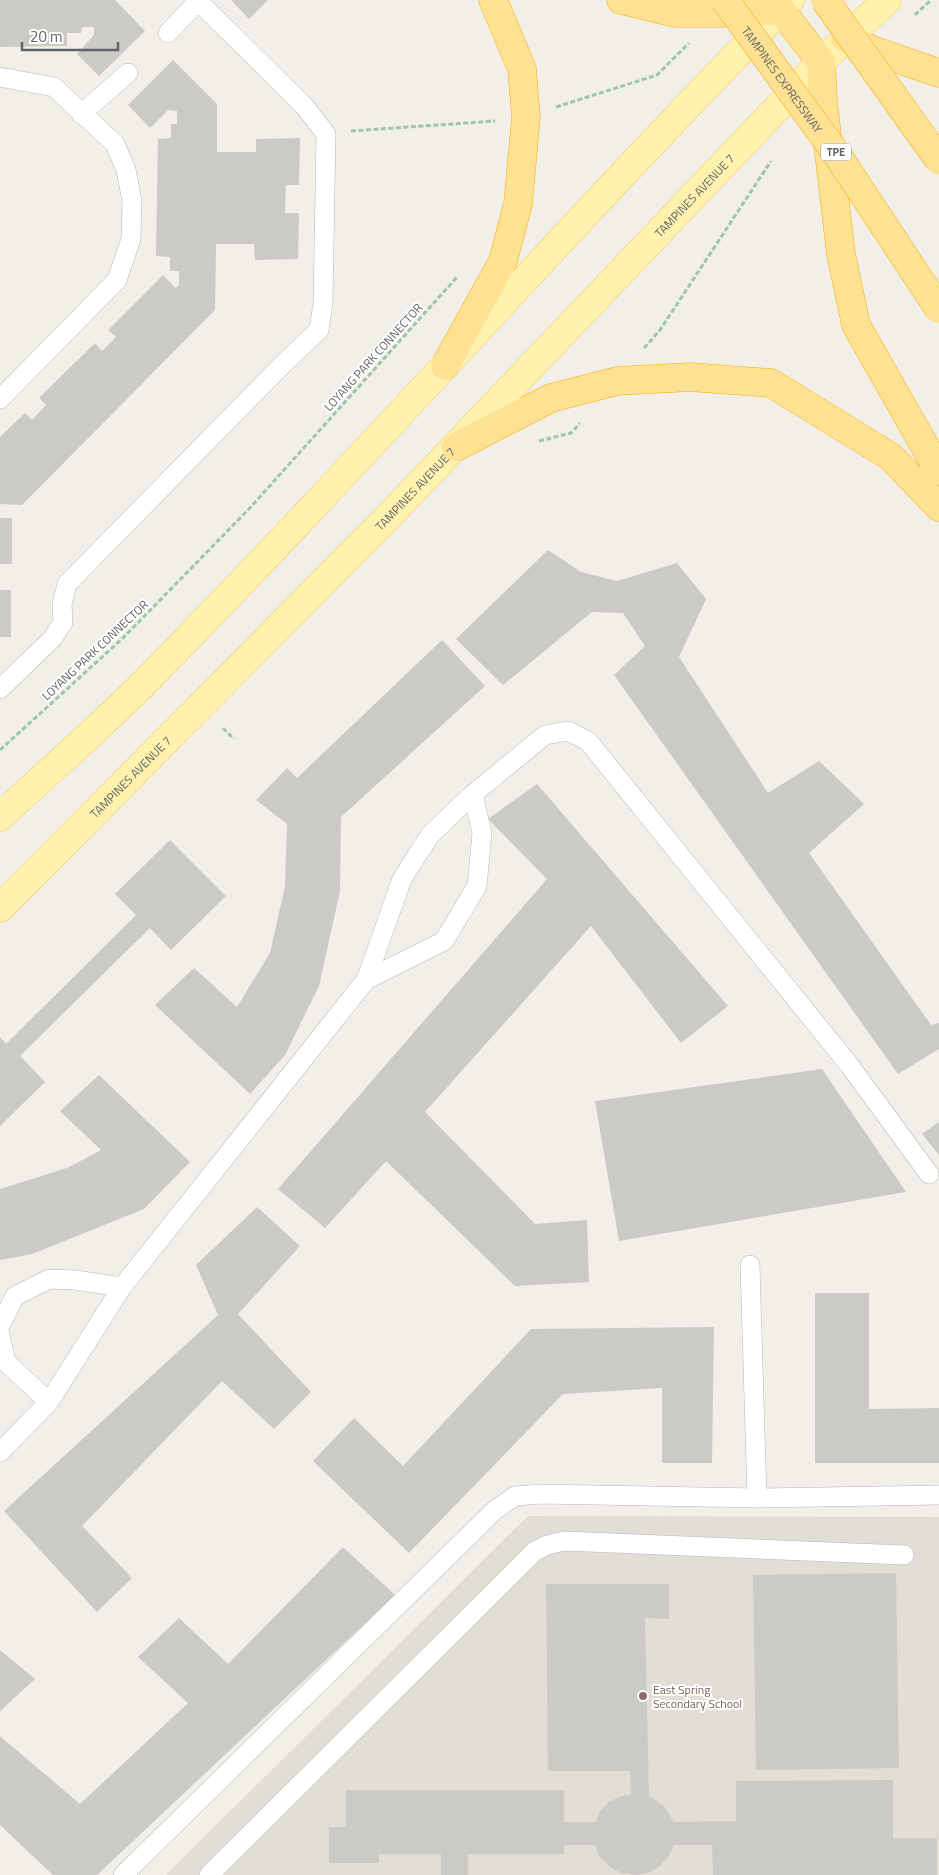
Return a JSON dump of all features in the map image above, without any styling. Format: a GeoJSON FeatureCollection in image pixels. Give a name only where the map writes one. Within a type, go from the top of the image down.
{"type":"FeatureCollection","features":[{"type":"Feature","properties":{"kind":"highway"},"geometry":{"type":"LineString","coordinates":[[445,366],[503,261],[518,204],[518,118],[522,68],[493,0]]}},
{"type":"Feature","properties":{"kind":"highway"},"geometry":{"type":"LineString","coordinates":[[621,0],[675,13],[723,7],[786,5],[821,62],[823,102],[841,254],[856,325],[939,471]]}},
{"type":"Feature","properties":{"kind":"highway"},"geometry":{"type":"LineString","coordinates":[[814,0],[846,40],[939,73]]}},
{"type":"Feature","properties":{"kind":"highway"},"geometry":{"type":"LineString","coordinates":[[826,0],[939,160]]}},
{"type":"Feature","properties":{"kind":"highway","name":"TAMPINES EXPRESSWAY"},"geometry":{"type":"LineString","coordinates":[[723,7],[836,153],[939,308]]}},
{"type":"Feature","properties":{"kind":"highway"},"geometry":{"type":"LineString","coordinates":[[456,447],[551,398],[617,381],[690,377],[771,383],[891,457],[939,507]]}},
{"type":"Feature","properties":{"kind":"main road","name":"TAMPINES AVENUE 7"},"geometry":{"type":"LineString","coordinates":[[0,908],[456,447],[821,62],[887,0]]}},
{"type":"Feature","properties":{"kind":"main road"},"geometry":{"type":"LineString","coordinates":[[0,816],[148,679],[445,366],[689,103],[786,5]]}},
{"type":"Feature","properties":{"kind":"lane"},"geometry":{"type":"LineString","coordinates":[[0,689],[53,638],[63,622],[62,604],[67,584],[284,363],[319,330],[323,303],[326,134],[305,106],[198,0],[168,33]]}},
{"type":"Feature","properties":{"kind":"lane"},"geometry":{"type":"LineString","coordinates":[[81,114],[128,73]]}},
{"type":"Feature","properties":{"kind":"lane"},"geometry":{"type":"LineString","coordinates":[[0,77],[54,87],[115,144],[126,170],[132,201],[131,239],[117,280],[0,400]]}},
{"type":"Feature","properties":{"kind":"lane"},"geometry":{"type":"LineString","coordinates":[[0,1452],[49,1402],[122,1287],[366,980],[402,879],[430,835],[473,794],[546,735],[568,730],[588,741],[850,1066],[929,1174]]}},
{"type":"Feature","properties":{"kind":"lane"},"geometry":{"type":"LineString","coordinates":[[366,980],[444,941],[476,886],[482,833],[473,794]]}},
{"type":"Feature","properties":{"kind":"lane"},"geometry":{"type":"LineString","coordinates":[[750,1265],[757,1498]]}},
{"type":"Feature","properties":{"kind":"lane"},"geometry":{"type":"LineString","coordinates":[[0,1326],[15,1296],[49,1278],[122,1287]]}},
{"type":"Feature","properties":{"kind":"lane"},"geometry":{"type":"LineString","coordinates":[[0,1334],[6,1362],[49,1402]]}},
{"type":"Feature","properties":{"kind":"lane"},"geometry":{"type":"LineString","coordinates":[[123,1875],[495,1510],[515,1496],[541,1494],[757,1498],[939,1495]]}},
{"type":"Feature","properties":{"kind":"lane"},"geometry":{"type":"LineString","coordinates":[[209,1875],[535,1552],[547,1544],[564,1541],[904,1555]]}},
{"type":"Feature","properties":{"kind":"path"},"geometry":{"type":"LineString","coordinates":[[326,134],[518,118],[657,75],[723,7]]}},
{"type":"Feature","properties":{"kind":"path"},"geometry":{"type":"LineString","coordinates":[[617,381],[660,330],[772,160]]}},
{"type":"Feature","properties":{"kind":"path","name":"LOYANG PARK CONNECTOR"},"geometry":{"type":"LineString","coordinates":[[0,750],[123,638],[249,509],[461,272]]}},
{"type":"Feature","properties":{"kind":"path"},"geometry":{"type":"LineString","coordinates":[[536,442],[571,433],[584,418]]}},
{"type":"Feature","properties":{"kind":"path"},"geometry":{"type":"LineString","coordinates":[[230,721],[222,730],[234,739]]}},
{"type":"Feature","properties":{"kind":"shaded area","name":"East Spring Secondary School"},"geometry":{"type":"Polygon","coordinates":[[[528,1516],[939,1517],[939,1875],[166,1875],[528,1516]]]}},
{"type":"Feature","properties":{"kind":"building"},"geometry":{"type":"Polygon","coordinates":[[[0,0],[115,0],[145,31],[99,76],[77,54],[94,35],[94,27],[82,27],[81,33],[67,33],[67,46],[0,47],[0,0]]]}},
{"type":"Feature","properties":{"kind":"building"},"geometry":{"type":"Polygon","coordinates":[[[231,0],[268,0],[249,19],[231,0]]]}},
{"type":"Feature","properties":{"kind":"building"},"geometry":{"type":"Polygon","coordinates":[[[173,60],[217,104],[217,152],[256,152],[256,139],[300,138],[299,185],[286,185],[285,213],[299,213],[298,259],[255,260],[254,244],[216,244],[215,310],[22,505],[0,504],[0,437],[25,413],[32,420],[46,405],[39,398],[95,343],[102,351],[116,337],[108,330],[163,275],[175,288],[179,285],[179,271],[170,271],[170,257],[156,256],[158,139],[171,138],[171,124],[177,124],[177,111],[168,110],[150,128],[128,105],[173,60]]]}},
{"type":"Feature","properties":{"kind":"building"},"geometry":{"type":"Polygon","coordinates":[[[0,518],[12,518],[12,564],[0,564],[0,518]]]}},
{"type":"Feature","properties":{"kind":"building"},"geometry":{"type":"Polygon","coordinates":[[[548,550],[581,572],[617,581],[677,563],[706,599],[679,657],[768,793],[819,761],[864,804],[809,853],[931,1025],[939,1023],[939,1049],[898,1074],[614,675],[645,646],[623,613],[592,612],[503,685],[456,639],[548,550]]]}},
{"type":"Feature","properties":{"kind":"building"},"geometry":{"type":"Polygon","coordinates":[[[0,590],[11,590],[11,637],[0,637],[0,590]]]}},
{"type":"Feature","properties":{"kind":"building"},"geometry":{"type":"Polygon","coordinates":[[[442,640],[485,686],[341,817],[340,891],[319,986],[285,1055],[250,1094],[155,1005],[194,968],[237,1007],[270,953],[285,886],[287,824],[256,800],[287,768],[297,778],[442,640]]]}},
{"type":"Feature","properties":{"kind":"building"},"geometry":{"type":"Polygon","coordinates":[[[537,784],[728,1006],[681,1043],[591,926],[425,1112],[535,1224],[587,1220],[589,1282],[515,1286],[386,1161],[325,1228],[278,1189],[547,879],[488,819],[537,784]]]}},
{"type":"Feature","properties":{"kind":"building"},"geometry":{"type":"Polygon","coordinates":[[[170,840],[226,896],[171,950],[150,928],[20,1056],[45,1082],[0,1126],[0,1037],[6,1044],[136,915],[115,894],[170,840]]]}},
{"type":"Feature","properties":{"kind":"building"},"geometry":{"type":"Polygon","coordinates":[[[822,1069],[906,1192],[619,1241],[595,1101],[822,1069]]]}},
{"type":"Feature","properties":{"kind":"building"},"geometry":{"type":"Polygon","coordinates":[[[99,1075],[190,1162],[144,1209],[32,1254],[0,1260],[0,1189],[67,1168],[101,1150],[60,1111],[99,1075]]]}},
{"type":"Feature","properties":{"kind":"building"},"geometry":{"type":"Polygon","coordinates":[[[939,1122],[939,1155],[922,1134],[939,1122]]]}},
{"type":"Feature","properties":{"kind":"building"},"geometry":{"type":"Polygon","coordinates":[[[257,1207],[300,1246],[238,1314],[311,1392],[274,1429],[222,1381],[82,1526],[132,1578],[97,1612],[4,1511],[218,1315],[196,1265],[257,1207]]]}},
{"type":"Feature","properties":{"kind":"building"},"geometry":{"type":"Polygon","coordinates":[[[815,1293],[869,1293],[869,1409],[939,1408],[939,1463],[815,1463],[815,1293]]]}},
{"type":"Feature","properties":{"kind":"building"},"geometry":{"type":"Polygon","coordinates":[[[714,1327],[712,1463],[662,1463],[662,1388],[563,1394],[409,1553],[313,1461],[354,1418],[403,1466],[531,1329],[714,1327]]]}},
{"type":"Feature","properties":{"kind":"building"},"geometry":{"type":"Polygon","coordinates":[[[343,1547],[395,1595],[97,1875],[53,1875],[0,1825],[0,1736],[80,1804],[188,1703],[138,1657],[179,1618],[228,1664],[343,1547]]]}},
{"type":"Feature","properties":{"kind":"building"},"geometry":{"type":"Polygon","coordinates":[[[896,1573],[899,1768],[756,1770],[753,1575],[896,1573]]]}},
{"type":"Feature","properties":{"kind":"building"},"geometry":{"type":"Polygon","coordinates":[[[546,1584],[669,1584],[669,1619],[645,1618],[649,1796],[664,1806],[674,1822],[736,1821],[736,1781],[893,1780],[893,1838],[937,1838],[937,1875],[713,1875],[712,1845],[674,1845],[668,1857],[659,1867],[647,1873],[636,1875],[621,1873],[610,1867],[600,1857],[595,1845],[564,1845],[564,1854],[468,1854],[468,1875],[441,1875],[441,1854],[379,1854],[379,1863],[329,1863],[329,1827],[346,1827],[346,1790],[564,1790],[564,1822],[596,1822],[600,1811],[609,1802],[631,1794],[630,1771],[548,1771],[546,1584]]]}},
{"type":"Feature","properties":{"kind":"building"},"geometry":{"type":"Polygon","coordinates":[[[0,1650],[35,1679],[0,1711],[0,1650]]]}},
{"type":"Feature","properties":{"kind":"place","name":"East Spring Secondary School"},"geometry":{"type":"Point","coordinates":[643,1696]}}]}
